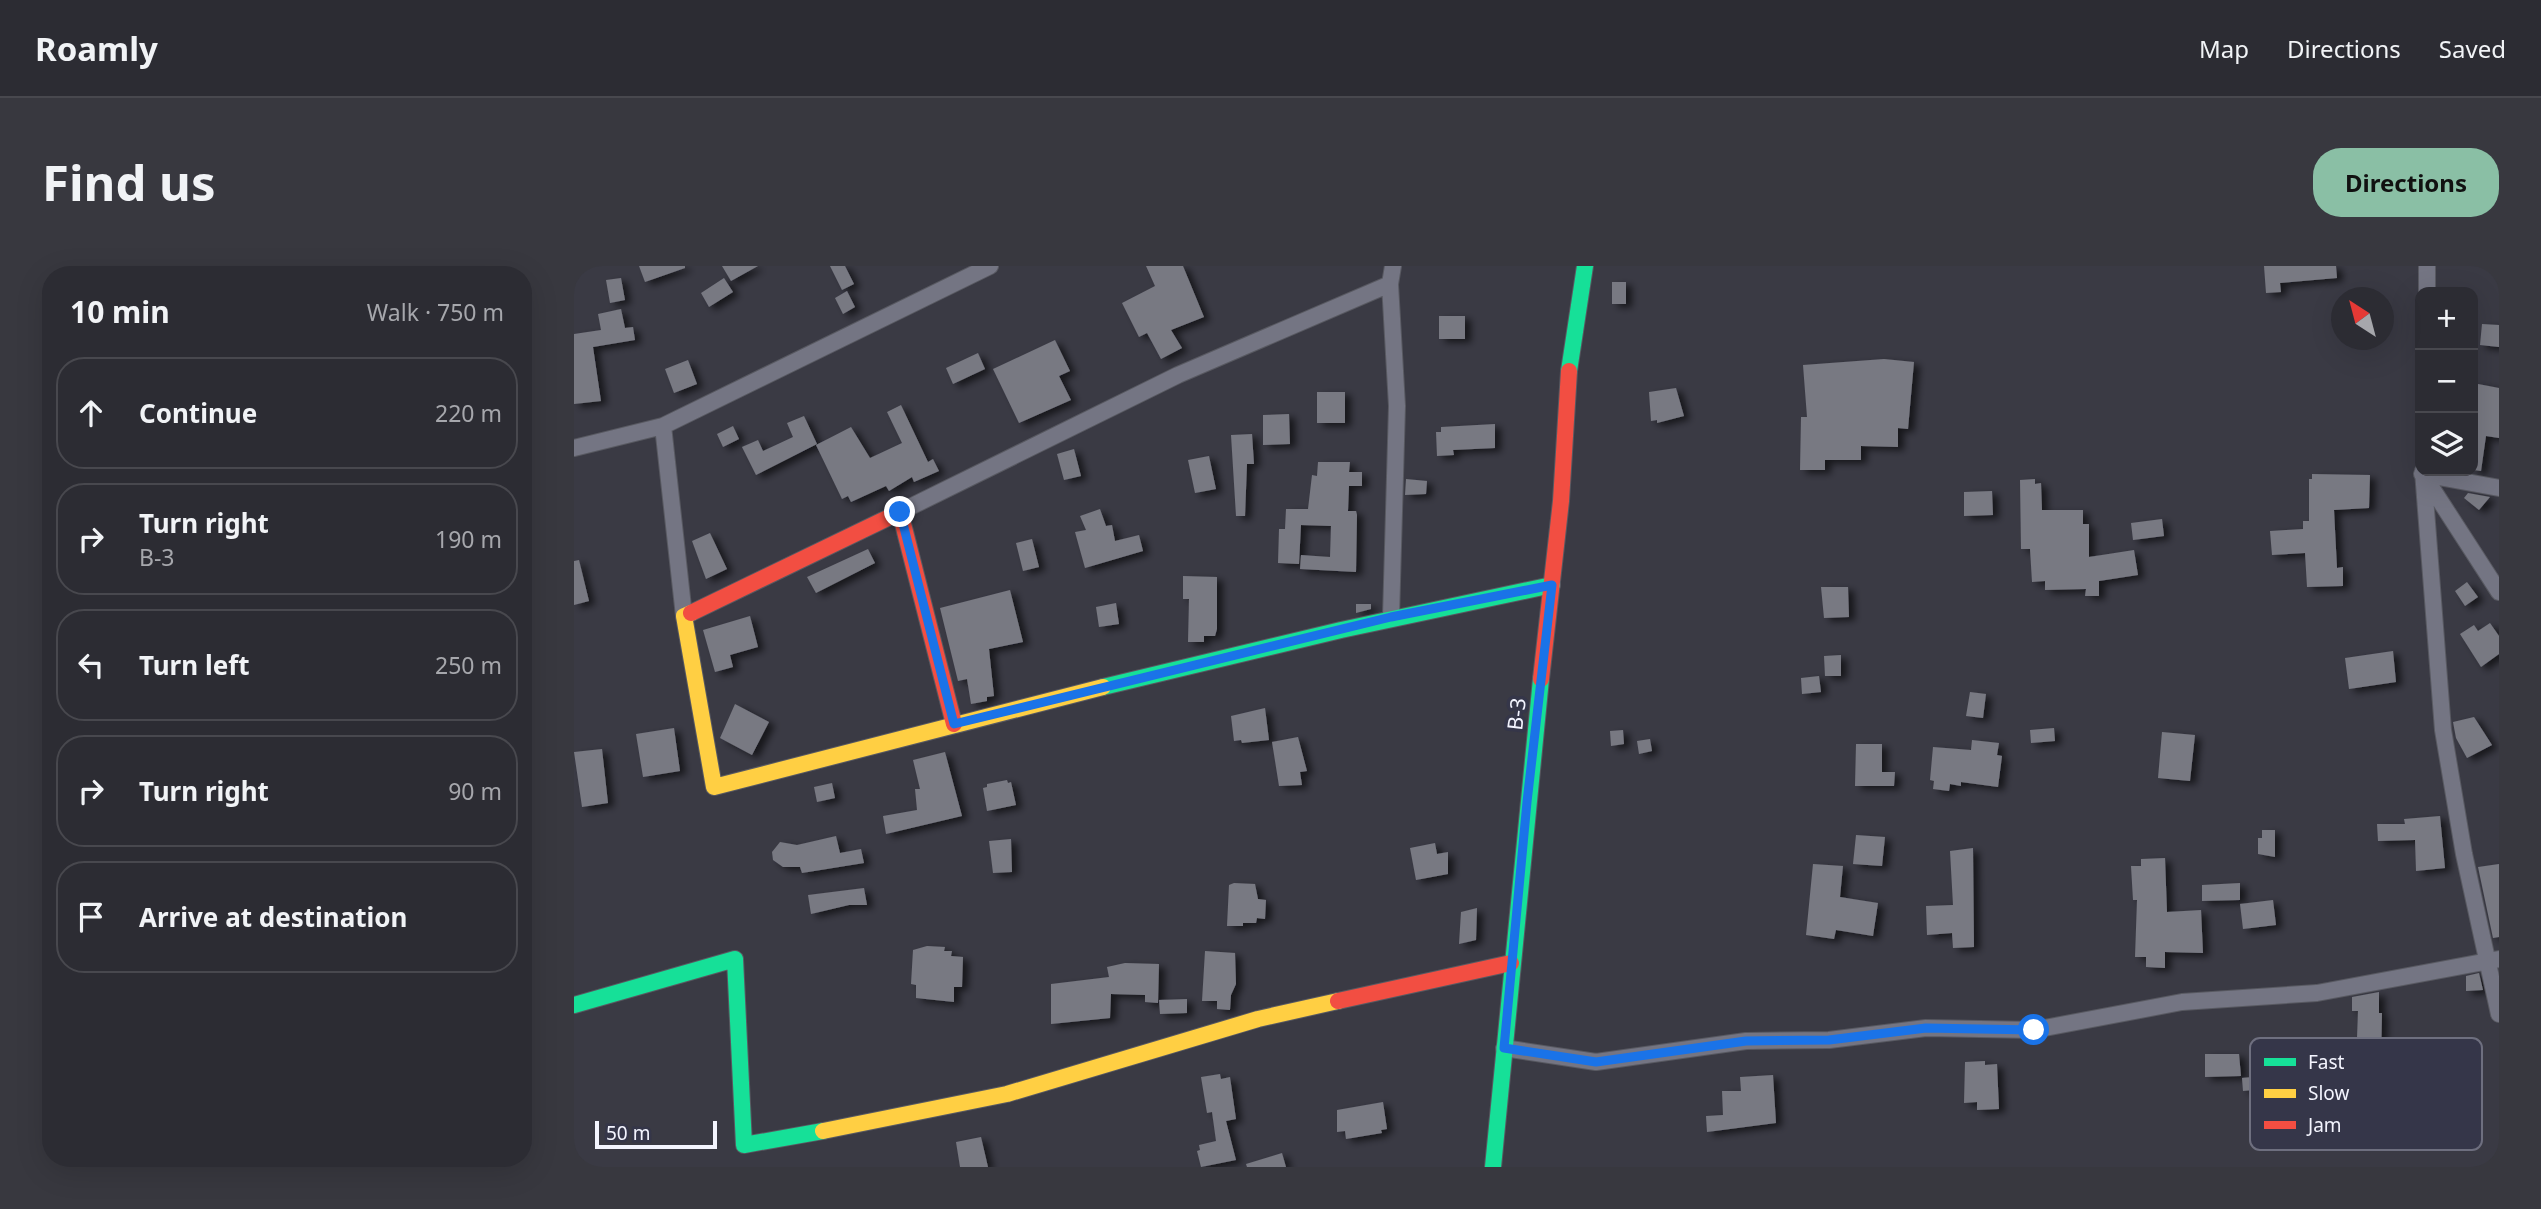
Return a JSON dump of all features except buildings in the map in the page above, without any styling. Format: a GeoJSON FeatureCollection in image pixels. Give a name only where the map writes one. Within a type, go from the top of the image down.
{"type":"FeatureCollection","features":[{"type":"Feature","properties":{"kind":"street"},"geometry":{"type":"LineString","coordinates":[[574,448],[663,426],[990,266]]}},
{"type":"Feature","properties":{"kind":"street"},"geometry":{"type":"LineString","coordinates":[[1391,617],[1396,406],[1390,284],[1393,266]]}},
{"type":"Feature","properties":{"kind":"street","name":"B-3"},"geometry":{"type":"LineString","coordinates":[[1493,1167],[1511,963],[1561,501],[1570,358],[1585,266]]}},
{"type":"Feature","properties":{"kind":"street"},"geometry":{"type":"LineString","coordinates":[[2427,266],[2427,287]]}},
{"type":"Feature","properties":{"kind":"street"},"geometry":{"type":"LineString","coordinates":[[684,616],[1178,374],[1390,284]]}},
{"type":"Feature","properties":{"kind":"street"},"geometry":{"type":"LineString","coordinates":[[663,426],[684,616],[714,787],[954,724],[1391,617],[1552,585]]}},
{"type":"Feature","properties":{"kind":"street"},"geometry":{"type":"LineString","coordinates":[[2423,476],[2444,730],[2464,854],[2494,960],[2499,1014]]}},
{"type":"Feature","properties":{"kind":"street"},"geometry":{"type":"LineString","coordinates":[[2425,476],[2499,592]]}},
{"type":"Feature","properties":{"kind":"street"},"geometry":{"type":"LineString","coordinates":[[2438,476],[2499,488]]}},
{"type":"Feature","properties":{"kind":"street"},"geometry":{"type":"LineString","coordinates":[[900,512],[954,724]]}},
{"type":"Feature","properties":{"kind":"street"},"geometry":{"type":"LineString","coordinates":[[574,1005],[735,959],[744,1145],[893,1119],[1007,1094],[1258,1019],[1511,963]]}},
{"type":"Feature","properties":{"kind":"street"},"geometry":{"type":"LineString","coordinates":[[1504,1048],[1596,1062],[1746,1041],[1829,1040],[1926,1028],[2034,1030],[2182,1002],[2317,993],[2494,960]]}},
{"type":"Feature","properties":{"kind":"traffic: fast"},"geometry":{"type":"LineString","coordinates":[[1569,371],[1585,266]]}},
{"type":"Feature","properties":{"kind":"traffic: fast"},"geometry":{"type":"LineString","coordinates":[[1103,687],[1341,630],[1552,585]]}},
{"type":"Feature","properties":{"kind":"traffic: fast"},"geometry":{"type":"LineString","coordinates":[[1493,1167],[1541,679]]}},
{"type":"Feature","properties":{"kind":"traffic: fast"},"geometry":{"type":"LineString","coordinates":[[574,1005],[735,959],[744,1145],[823,1131]]}},
{"type":"Feature","properties":{"kind":"traffic: slow"},"geometry":{"type":"LineString","coordinates":[[691,613],[684,616],[714,787],[1103,687]]}},
{"type":"Feature","properties":{"kind":"traffic: slow"},"geometry":{"type":"LineString","coordinates":[[823,1131],[1007,1094],[1258,1019],[1338,1001]]}},
{"type":"Feature","properties":{"kind":"traffic: jam"},"geometry":{"type":"LineString","coordinates":[[1541,679],[1561,501],[1569,371]]}},
{"type":"Feature","properties":{"kind":"traffic: jam"},"geometry":{"type":"LineString","coordinates":[[691,613],[900,512],[954,724]]}},
{"type":"Feature","properties":{"kind":"traffic: jam"},"geometry":{"type":"LineString","coordinates":[[1338,1001],[1511,963]]}},
{"type":"Feature","properties":{"kind":"route"},"geometry":{"type":"LineString","coordinates":[[900,512],[954,724],[1391,617],[1552,585],[1527,802],[1504,1048],[1596,1062],[1746,1041],[1829,1040],[1926,1028],[2034,1030]]}}]}
